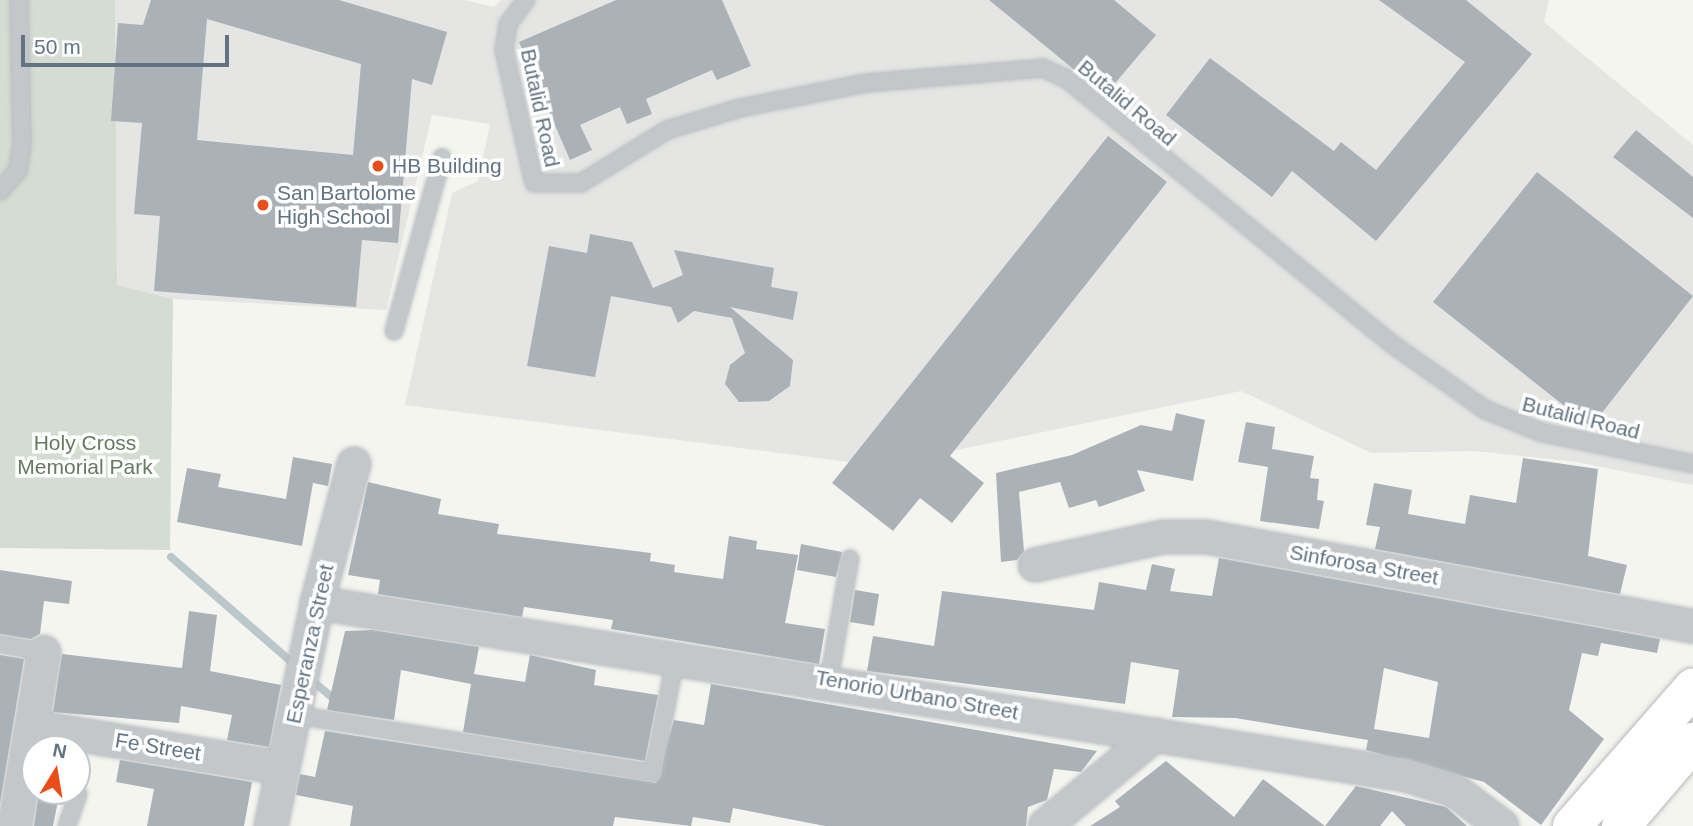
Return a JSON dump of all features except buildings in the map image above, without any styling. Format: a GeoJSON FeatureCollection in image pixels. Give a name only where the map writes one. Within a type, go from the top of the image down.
{"type":"FeatureCollection","features":[{"type":"Feature","properties":{"kind":"main road"},"geometry":{"type":"LineString","coordinates":[[1572,826],[1693,688]]}},
{"type":"Feature","properties":{"kind":"main road"},"geometry":{"type":"LineString","coordinates":[[1621,826],[1693,742]]}},
{"type":"Feature","properties":{"kind":"street","name":"Esperanza Street"},"geometry":{"type":"LineString","coordinates":[[271,826],[317,603],[354,464]]}},
{"type":"Feature","properties":{"kind":"street","name":"Sinforosa Street"},"geometry":{"type":"LineString","coordinates":[[1035,565],[1162,537],[1207,537],[1693,626]]}},
{"type":"Feature","properties":{"kind":"street","name":"Tenorio Urbano Street"},"geometry":{"type":"LineString","coordinates":[[317,603],[829,680],[1431,781],[1454,790],[1502,826]]}},
{"type":"Feature","properties":{"kind":"street"},"geometry":{"type":"LineString","coordinates":[[15,826],[44,652]]}},
{"type":"Feature","properties":{"kind":"street","name":"Fe Street"},"geometry":{"type":"LineString","coordinates":[[32,727],[283,768]]}},
{"type":"Feature","properties":{"kind":"street"},"geometry":{"type":"LineString","coordinates":[[1045,826],[1155,735]]}},
{"type":"Feature","properties":{"kind":"lane"},"geometry":{"type":"LineString","coordinates":[[4,189],[22,145],[19,0]]}},
{"type":"Feature","properties":{"kind":"lane","name":"Butalid Road"},"geometry":{"type":"LineString","coordinates":[[526,0],[508,24],[504,51],[534,183],[581,183],[667,130],[740,108],[866,83],[1043,68],[1067,79],[1392,344],[1484,409],[1541,432],[1693,464]]}},
{"type":"Feature","properties":{"kind":"lane"},"geometry":{"type":"LineString","coordinates":[[394,331],[442,158]]}},
{"type":"Feature","properties":{"kind":"lane"},"geometry":{"type":"LineString","coordinates":[[829,680],[850,559]]}},
{"type":"Feature","properties":{"kind":"lane"},"geometry":{"type":"LineString","coordinates":[[0,644],[44,652]]}},
{"type":"Feature","properties":{"kind":"lane"},"geometry":{"type":"LineString","coordinates":[[295,715],[653,773],[676,656]]}},
{"type":"Feature","properties":{"kind":"lane"},"geometry":{"type":"LineString","coordinates":[[67,826],[74,805]]}},
{"type":"Feature","properties":{"kind":"shaded area"},"geometry":{"type":"Polygon","coordinates":[[[115,0],[464,0],[494,7],[501,0],[1549,0],[1544,22],[1693,145],[1693,485],[1576,462],[1475,451],[1371,453],[1241,391],[880,466],[405,405],[452,193],[478,181],[490,124],[432,115],[386,310],[173,299],[117,285],[115,0]]]}},
{"type":"Feature","properties":{"kind":"green space","name":"Holy Cross Memorial Park"},"geometry":{"type":"Polygon","coordinates":[[[0,0],[115,0],[117,285],[173,299],[170,550],[0,548],[0,0]]]}},
{"type":"Feature","properties":{"kind":"waterway"},"geometry":{"type":"LineString","coordinates":[[171,557],[297,667]]}},
{"type":"Feature","properties":{"kind":"waterway"},"geometry":{"type":"LineString","coordinates":[[309,678],[336,701]]}},
{"type":"Feature","properties":{"kind":"place","name":"HB Building"},"geometry":{"type":"Point","coordinates":[378,166]}},
{"type":"Feature","properties":{"kind":"place","name":"San Bartolome High School"},"geometry":{"type":"Point","coordinates":[263,205]}}]}
